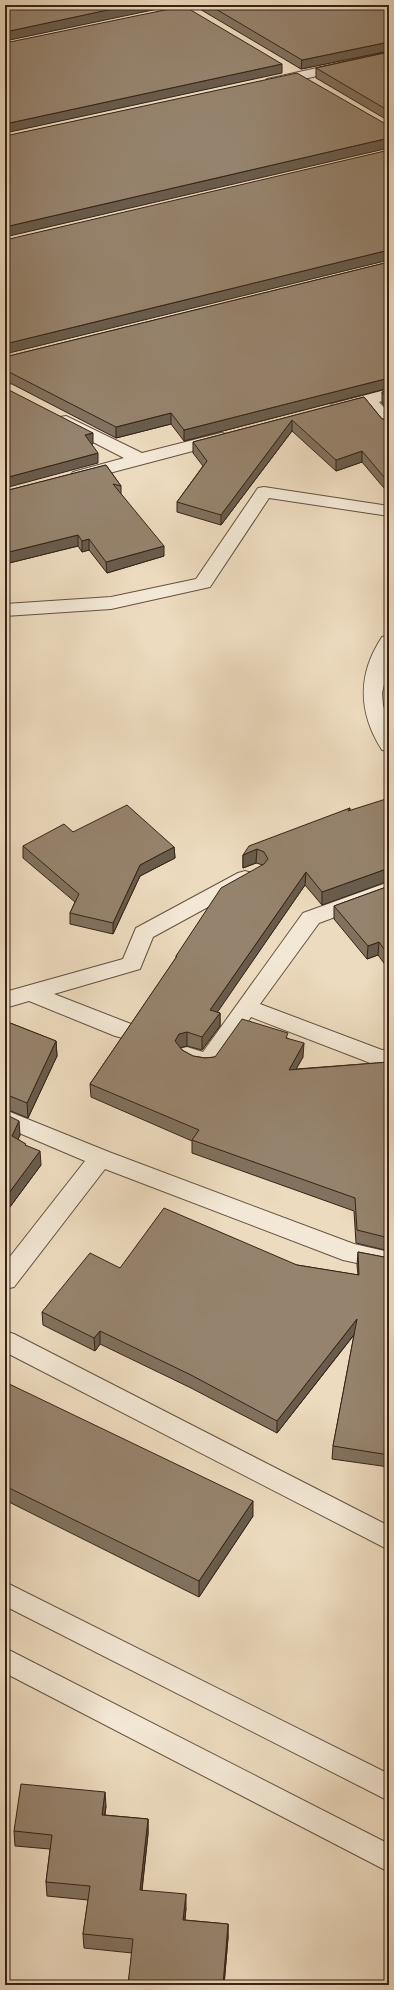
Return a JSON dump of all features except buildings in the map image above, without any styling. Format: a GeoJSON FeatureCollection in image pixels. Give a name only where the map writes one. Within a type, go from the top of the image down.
{"type":"FeatureCollection","features":[{"type":"Feature","properties":{"kind":"street"},"geometry":{"type":"LineString","coordinates":[[261,85],[389,56]]}},
{"type":"Feature","properties":{"kind":"street"},"geometry":{"type":"LineString","coordinates":[[280,64],[320,88]]}},
{"type":"Feature","properties":{"kind":"street"},"geometry":{"type":"LineString","coordinates":[[322,412],[389,394]]}},
{"type":"Feature","properties":{"kind":"street"},"geometry":{"type":"LineString","coordinates":[[368,400],[389,424]]}},
{"type":"Feature","properties":{"kind":"street"},"geometry":{"type":"LineString","coordinates":[[52,413],[140,460]]}},
{"type":"Feature","properties":{"kind":"street"},"geometry":{"type":"LineString","coordinates":[[65,480],[239,434]]}},
{"type":"Feature","properties":{"kind":"street"},"geometry":{"type":"LineString","coordinates":[[5,610],[111,603],[202,583],[264,492],[389,511]]}},
{"type":"Feature","properties":{"kind":"street"},"geometry":{"type":"LineString","coordinates":[[389,641],[376,668],[371,700],[381,732],[389,745]]}},
{"type":"Feature","properties":{"kind":"street"},"geometry":{"type":"LineString","coordinates":[[5,1000],[132,964],[144,933],[256,872]]}},
{"type":"Feature","properties":{"kind":"street"},"geometry":{"type":"LineString","coordinates":[[187,1056],[207,1063],[311,918],[389,889]]}},
{"type":"Feature","properties":{"kind":"street"},"geometry":{"type":"LineString","coordinates":[[30,993],[123,1030]]}},
{"type":"Feature","properties":{"kind":"street"},"geometry":{"type":"LineString","coordinates":[[246,1007],[381,1058],[389,1057]]}},
{"type":"Feature","properties":{"kind":"street"},"geometry":{"type":"LineString","coordinates":[[5,1118],[101,1158],[351,1253],[389,1261]]}},
{"type":"Feature","properties":{"kind":"street"},"geometry":{"type":"LineString","coordinates":[[5,1280],[101,1158]]}},
{"type":"Feature","properties":{"kind":"street"},"geometry":{"type":"LineString","coordinates":[[5,1341],[389,1539]]}},
{"type":"Feature","properties":{"kind":"street"},"geometry":{"type":"LineString","coordinates":[[5,1593],[389,1788]]}},
{"type":"Feature","properties":{"kind":"street"},"geometry":{"type":"LineString","coordinates":[[5,1660],[389,1859]]}}]}
